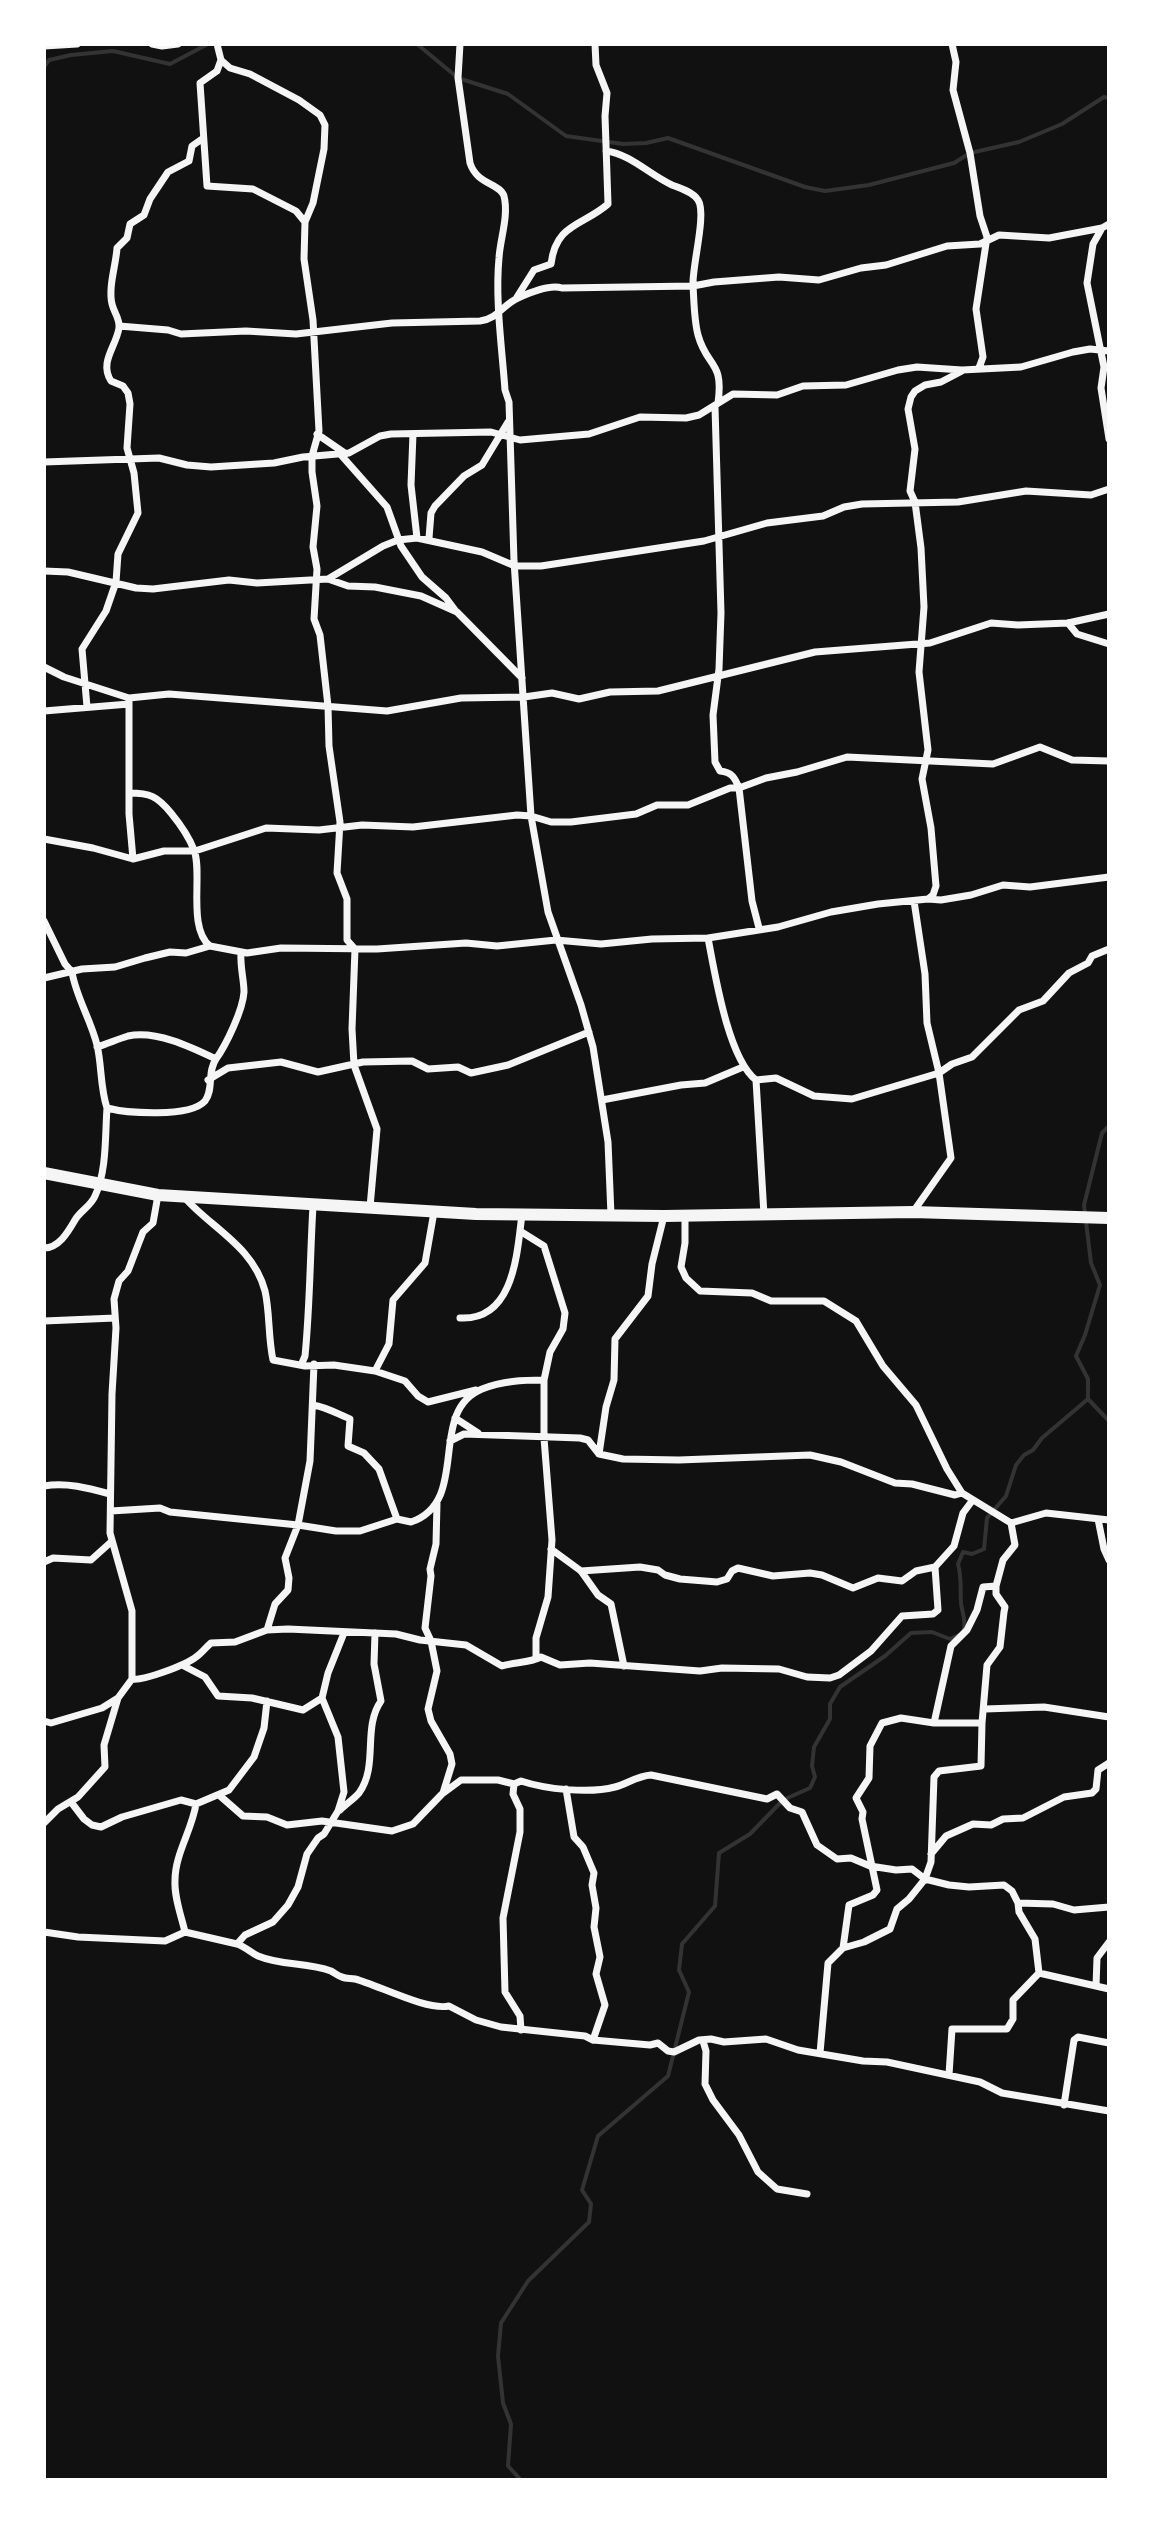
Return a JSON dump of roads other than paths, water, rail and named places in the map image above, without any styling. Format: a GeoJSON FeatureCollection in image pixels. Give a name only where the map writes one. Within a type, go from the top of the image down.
{"type":"FeatureCollection","features":[{"type":"Feature","properties":{"kind":"highway"},"geometry":{"type":"LineString","coordinates":[[44,1173],[158,1195],[434,1212],[685,1216],[913,1212],[1109,1218]]}},
{"type":"Feature","properties":{"kind":"street"},"geometry":{"type":"LineString","coordinates":[[44,46],[77,44]]}},
{"type":"Feature","properties":{"kind":"street"},"geometry":{"type":"LineString","coordinates":[[152,44],[178,44]]}},
{"type":"Feature","properties":{"kind":"street"},"geometry":{"type":"LineString","coordinates":[[217,44],[221,60],[217,71],[200,83],[208,187],[253,189],[296,211],[305,222]]}},
{"type":"Feature","properties":{"kind":"street"},"geometry":{"type":"LineString","coordinates":[[460,44],[458,78],[470,163],[475,175],[499,189],[504,196],[503,234],[498,260],[500,312],[531,816],[556,940],[589,1032],[608,1142],[611,1215]]}},
{"type":"Feature","properties":{"kind":"street"},"geometry":{"type":"LineString","coordinates":[[119,326],[192,334],[246,331],[279,334],[392,323],[492,318],[516,298],[535,269],[549,266],[553,251],[566,230],[608,204],[607,93],[596,65],[595,44]]}},
{"type":"Feature","properties":{"kind":"street"},"geometry":{"type":"LineString","coordinates":[[952,44],[956,62],[953,90],[970,153],[977,203],[987,241],[976,309],[983,357],[979,368]]}},
{"type":"Feature","properties":{"kind":"street"},"geometry":{"type":"LineString","coordinates":[[221,60],[230,68],[250,74],[299,100],[324,120],[324,149],[313,203],[305,222],[304,259],[308,276],[317,434],[312,456],[312,482],[317,506],[313,547],[316,580],[314,619],[320,635],[328,706],[329,746],[339,829],[337,873],[347,899],[347,940],[355,949],[354,1065],[377,1129],[370,1207]]}},
{"type":"Feature","properties":{"kind":"street"},"geometry":{"type":"LineString","coordinates":[[87,707],[82,649],[102,618],[116,582],[118,554],[138,513],[134,473],[128,458],[128,393],[123,386],[111,381],[107,372],[108,357],[119,326],[112,305],[118,245],[127,238],[130,224],[144,215],[150,199],[168,172],[189,161],[192,146],[202,139]]}},
{"type":"Feature","properties":{"kind":"street"},"geometry":{"type":"LineString","coordinates":[[606,151],[619,154],[699,200],[701,212],[693,286],[698,333],[721,381],[733,394]]}},
{"type":"Feature","properties":{"kind":"street"},"geometry":{"type":"LineString","coordinates":[[516,298],[551,286],[693,286],[779,277],[823,279],[861,268],[886,265],[947,246],[971,245],[999,235],[1049,238],[1106,226]]}},
{"type":"Feature","properties":{"kind":"street"},"geometry":{"type":"LineString","coordinates":[[1106,226],[1093,244],[1087,283],[1104,367],[1101,388],[1109,439]]}},
{"type":"Feature","properties":{"kind":"street"},"geometry":{"type":"LineString","coordinates":[[491,449],[510,440],[589,434],[640,417],[691,417],[733,394],[777,395],[803,386],[846,385],[917,367],[962,370],[1033,365],[1073,352],[1109,351]]}},
{"type":"Feature","properties":{"kind":"street"},"geometry":{"type":"LineString","coordinates":[[928,899],[936,886],[931,828],[922,779],[928,735],[919,672],[924,607],[921,548],[915,502],[910,491],[915,449],[908,409],[911,397],[925,385],[941,382],[962,370]]}},
{"type":"Feature","properties":{"kind":"street"},"geometry":{"type":"LineString","coordinates":[[721,381],[717,405],[721,613],[713,708],[715,762],[720,771],[727,771],[734,777],[739,788],[752,901],[759,928]]}},
{"type":"Feature","properties":{"kind":"street"},"geometry":{"type":"LineString","coordinates":[[429,538],[431,513],[435,506],[464,476],[480,468],[509,420]]}},
{"type":"Feature","properties":{"kind":"street"},"geometry":{"type":"LineString","coordinates":[[44,462],[167,458],[187,465],[211,467],[343,454],[380,436],[486,432],[510,440]]}},
{"type":"Feature","properties":{"kind":"street"},"geometry":{"type":"LineString","coordinates":[[317,434],[343,454],[387,507],[398,540],[422,577],[522,678]]}},
{"type":"Feature","properties":{"kind":"street"},"geometry":{"type":"LineString","coordinates":[[413,434],[411,485],[417,538]]}},
{"type":"Feature","properties":{"kind":"street"},"geometry":{"type":"LineString","coordinates":[[328,579],[398,540],[429,538],[452,547],[482,552],[515,566],[556,564],[719,537],[767,523],[823,516],[844,507],[958,502],[1026,491],[1091,495],[1109,489]]}},
{"type":"Feature","properties":{"kind":"street"},"geometry":{"type":"LineString","coordinates":[[44,571],[68,572],[153,589],[229,580],[257,583],[328,579],[348,586],[375,587],[421,596],[457,612]]}},
{"type":"Feature","properties":{"kind":"street"},"geometry":{"type":"LineString","coordinates":[[44,711],[169,694],[387,711],[461,698],[524,697],[552,693],[579,699],[610,692],[658,691],[815,652],[949,638],[986,623],[1068,623],[1109,614]]}},
{"type":"Feature","properties":{"kind":"street"},"geometry":{"type":"LineString","coordinates":[[1068,623],[1077,634],[1109,644]]}},
{"type":"Feature","properties":{"kind":"street"},"geometry":{"type":"LineString","coordinates":[[44,667],[129,701]]}},
{"type":"Feature","properties":{"kind":"street"},"geometry":{"type":"LineString","coordinates":[[129,701],[130,842],[133,859]]}},
{"type":"Feature","properties":{"kind":"street"},"geometry":{"type":"LineString","coordinates":[[44,839],[133,859],[164,851],[195,851],[266,828],[413,827],[505,816],[571,822],[636,814],[657,805],[688,805],[724,790],[847,757],[997,764],[1040,747],[1072,760],[1109,761]]}},
{"type":"Feature","properties":{"kind":"street"},"geometry":{"type":"LineString","coordinates":[[129,793],[147,793],[161,803],[182,828],[195,851],[197,909],[202,938],[210,946]]}},
{"type":"Feature","properties":{"kind":"street"},"geometry":{"type":"LineString","coordinates":[[44,978],[115,967],[170,952],[186,953],[210,946],[241,953],[281,948],[433,947],[466,943],[507,945],[556,940],[601,944],[708,938],[778,927],[831,912],[971,895],[1003,885],[1030,887],[1109,877]]}},
{"type":"Feature","properties":{"kind":"street"},"geometry":{"type":"LineString","coordinates":[[913,1212],[951,1158],[939,1073],[927,1023],[925,974],[914,901]]}},
{"type":"Feature","properties":{"kind":"street"},"geometry":{"type":"LineString","coordinates":[[44,921],[72,972],[97,1047],[102,1069],[101,1089],[107,1108],[95,1197],[78,1215],[67,1234],[53,1246],[44,1248]]}},
{"type":"Feature","properties":{"kind":"street"},"geometry":{"type":"LineString","coordinates":[[708,938],[719,996],[743,1067],[756,1080],[764,1215]]}},
{"type":"Feature","properties":{"kind":"street"},"geometry":{"type":"LineString","coordinates":[[756,1080],[776,1078],[814,1096],[852,1099],[939,1073],[952,1064],[972,1057],[1019,1010],[1043,1001],[1069,973],[1088,963],[1092,956],[1109,949]]}},
{"type":"Feature","properties":{"kind":"street"},"geometry":{"type":"LineString","coordinates":[[107,1108],[133,1113],[173,1111],[196,1106],[205,1100],[210,1069],[227,1040],[241,1004],[244,990],[240,971],[241,953]]}},
{"type":"Feature","properties":{"kind":"street"},"geometry":{"type":"LineString","coordinates":[[208,1080],[228,1068],[281,1062],[318,1072],[379,1061],[412,1061],[428,1069],[458,1067],[471,1073],[508,1065],[589,1032]]}},
{"type":"Feature","properties":{"kind":"street"},"geometry":{"type":"LineString","coordinates":[[97,1047],[132,1035],[151,1036],[216,1059]]}},
{"type":"Feature","properties":{"kind":"street"},"geometry":{"type":"LineString","coordinates":[[602,1100],[705,1083],[743,1067]]}},
{"type":"Feature","properties":{"kind":"street"},"geometry":{"type":"LineString","coordinates":[[44,1823],[55,1811],[71,1802],[105,1767],[105,1738],[118,1698],[132,1679],[133,1620],[122,1570],[111,1542],[114,1299],[143,1232],[153,1223],[158,1195]]}},
{"type":"Feature","properties":{"kind":"street"},"geometry":{"type":"LineString","coordinates":[[183,1195],[199,1214],[233,1239],[260,1278],[266,1295],[273,1360],[305,1366],[314,1364],[375,1371],[405,1381],[428,1402],[517,1380],[544,1380]]}},
{"type":"Feature","properties":{"kind":"street"},"geometry":{"type":"LineString","coordinates":[[302,1363],[309,1312],[313,1206]]}},
{"type":"Feature","properties":{"kind":"street"},"geometry":{"type":"LineString","coordinates":[[375,1371],[389,1344],[393,1300],[425,1263],[434,1212]]}},
{"type":"Feature","properties":{"kind":"street"},"geometry":{"type":"LineString","coordinates":[[460,1318],[479,1317],[501,1301],[509,1283],[522,1214]]}},
{"type":"Feature","properties":{"kind":"street"},"geometry":{"type":"LineString","coordinates":[[599,1454],[606,1407],[614,1380],[615,1339],[648,1296],[664,1216]]}},
{"type":"Feature","properties":{"kind":"street"},"geometry":{"type":"LineString","coordinates":[[685,1216],[681,1267],[686,1278],[700,1291],[752,1293],[771,1301],[824,1301],[856,1321],[883,1366],[916,1405],[962,1493],[972,1501],[1000,1513],[1011,1523],[1015,1545],[1003,1560],[996,1586],[996,1594],[1005,1607],[1000,1647],[987,1665],[981,1766],[939,1771],[934,1777],[931,1862],[925,1879],[897,1909],[890,1929],[843,1948],[828,1963],[820,2053]]}},
{"type":"Feature","properties":{"kind":"street"},"geometry":{"type":"LineString","coordinates":[[520,1231],[544,1246],[565,1309],[563,1329],[550,1352],[544,1380],[544,1438],[551,1549],[548,1597],[536,1638],[536,1659]]}},
{"type":"Feature","properties":{"kind":"street"},"geometry":{"type":"LineString","coordinates":[[44,1321],[115,1318]]}},
{"type":"Feature","properties":{"kind":"street"},"geometry":{"type":"LineString","coordinates":[[267,1630],[275,1604],[289,1584],[285,1558],[298,1525],[310,1461],[314,1364]]}},
{"type":"Feature","properties":{"kind":"street"},"geometry":{"type":"LineString","coordinates":[[442,1794],[452,1764],[450,1754],[429,1715],[437,1671],[425,1626],[430,1569],[436,1544],[437,1503],[450,1458],[455,1418],[466,1400],[482,1389]]}},
{"type":"Feature","properties":{"kind":"street"},"geometry":{"type":"LineString","coordinates":[[313,1405],[326,1407],[336,1415],[350,1419],[348,1446],[364,1453],[379,1469],[397,1519]]}},
{"type":"Feature","properties":{"kind":"street"},"geometry":{"type":"LineString","coordinates":[[455,1418],[480,1434]]}},
{"type":"Feature","properties":{"kind":"street"},"geometry":{"type":"LineString","coordinates":[[450,1441],[464,1434],[584,1439],[599,1454],[608,1458],[668,1460],[810,1455],[841,1462],[895,1483],[955,1495],[962,1493]]}},
{"type":"Feature","properties":{"kind":"street"},"geometry":{"type":"LineString","coordinates":[[44,1486],[78,1486],[110,1494]]}},
{"type":"Feature","properties":{"kind":"street"},"geometry":{"type":"LineString","coordinates":[[581,1571],[640,1567],[658,1570],[669,1577],[717,1582],[727,1579],[738,1568],[773,1576],[822,1575],[853,1588],[878,1578],[902,1581],[916,1571],[935,1567],[954,1546],[963,1513],[972,1501]]}},
{"type":"Feature","properties":{"kind":"street"},"geometry":{"type":"LineString","coordinates":[[111,1511],[160,1508],[170,1512],[360,1531],[397,1519],[415,1521],[429,1513],[437,1503]]}},
{"type":"Feature","properties":{"kind":"street"},"geometry":{"type":"LineString","coordinates":[[1011,1523],[1046,1513],[1109,1520]]}},
{"type":"Feature","properties":{"kind":"street"},"geometry":{"type":"LineString","coordinates":[[1098,1519],[1109,1560]]}},
{"type":"Feature","properties":{"kind":"street"},"geometry":{"type":"LineString","coordinates":[[44,1562],[53,1558],[91,1560],[111,1542]]}},
{"type":"Feature","properties":{"kind":"street"},"geometry":{"type":"LineString","coordinates":[[551,1549],[581,1571],[599,1597],[611,1604],[624,1666]]}},
{"type":"Feature","properties":{"kind":"street"},"geometry":{"type":"LineString","coordinates":[[132,1679],[141,1680],[182,1665],[211,1643],[235,1642],[267,1630],[396,1634],[466,1645],[502,1666],[544,1657],[560,1665],[590,1663],[700,1671],[722,1668],[779,1669],[807,1677],[835,1677],[871,1651],[902,1616],[933,1614],[938,1610],[935,1567]]}},
{"type":"Feature","properties":{"kind":"street"},"geometry":{"type":"LineString","coordinates":[[934,1723],[951,1646],[967,1630],[983,1587],[996,1586]]}},
{"type":"Feature","properties":{"kind":"street"},"geometry":{"type":"LineString","coordinates":[[338,1811],[344,1792],[338,1737],[322,1698],[344,1633]]}},
{"type":"Feature","properties":{"kind":"street"},"geometry":{"type":"LineString","coordinates":[[237,1944],[245,1935],[273,1922],[288,1905],[298,1887],[307,1854],[338,1811],[360,1792],[369,1767],[371,1720],[381,1701],[374,1664],[375,1633]]}},
{"type":"Feature","properties":{"kind":"street"},"geometry":{"type":"LineString","coordinates":[[182,1665],[205,1677],[218,1696],[267,1701],[303,1710],[322,1698]]}},
{"type":"Feature","properties":{"kind":"street"},"geometry":{"type":"LineString","coordinates":[[44,1721],[51,1723],[99,1709],[118,1698]]}},
{"type":"Feature","properties":{"kind":"street"},"geometry":{"type":"LineString","coordinates":[[71,1802],[84,1819],[97,1827],[181,1800],[196,1804],[219,1795],[235,1785],[252,1762],[264,1728],[267,1701]]}},
{"type":"Feature","properties":{"kind":"street"},"geometry":{"type":"LineString","coordinates":[[985,1709],[1044,1707],[1109,1717]]}},
{"type":"Feature","properties":{"kind":"street"},"geometry":{"type":"LineString","coordinates":[[843,1948],[849,1905],[877,1890],[870,1866],[863,1812],[856,1798],[869,1778],[873,1738],[882,1723],[893,1718],[934,1723],[982,1723]]}},
{"type":"Feature","properties":{"kind":"street"},"geometry":{"type":"LineString","coordinates":[[931,1854],[946,1836],[973,1824],[991,1825],[1003,1819],[1023,1818],[1060,1799],[1093,1793],[1098,1770],[1109,1763]]}},
{"type":"Feature","properties":{"kind":"street"},"geometry":{"type":"LineString","coordinates":[[219,1795],[243,1816],[267,1817],[287,1825],[329,1823],[370,1829],[400,1829],[417,1822],[442,1794],[467,1779],[514,1784],[521,1781],[566,1789],[611,1788],[651,1775],[767,1799],[777,1794],[790,1808],[802,1812],[814,1842],[837,1859],[851,1858],[870,1866],[912,1869],[925,1879],[969,1887],[1004,1885],[1012,1891],[1019,1912],[1035,1939],[1039,1973]]}},
{"type":"Feature","properties":{"kind":"street"},"geometry":{"type":"LineString","coordinates":[[514,1784],[513,1794],[520,1809],[520,1832],[503,1918],[505,1992],[520,2016],[521,2030]]}},
{"type":"Feature","properties":{"kind":"street"},"geometry":{"type":"LineString","coordinates":[[566,1789],[574,1837],[583,1847],[594,1873],[594,1927],[600,1957],[596,1974],[605,2005],[593,2040]]}},
{"type":"Feature","properties":{"kind":"street"},"geometry":{"type":"LineString","coordinates":[[185,1932],[174,1881],[196,1804]]}},
{"type":"Feature","properties":{"kind":"street"},"geometry":{"type":"LineString","coordinates":[[1018,1903],[1053,1904],[1074,1910],[1109,1907]]}},
{"type":"Feature","properties":{"kind":"street"},"geometry":{"type":"LineString","coordinates":[[44,1932],[78,1937],[165,1941],[185,1932],[237,1944],[250,1949],[255,1955],[277,1962],[302,1963],[404,1997],[442,2008],[449,2006],[476,2020],[521,2030],[560,2032],[593,2040],[658,2043],[674,2052],[679,2052],[687,2044],[709,2039],[724,2042],[766,2039],[793,2049],[887,2062],[980,2082],[996,2092],[1109,2111]]}},
{"type":"Feature","properties":{"kind":"street"},"geometry":{"type":"LineString","coordinates":[[1096,1986],[1097,1958],[1109,1942]]}},
{"type":"Feature","properties":{"kind":"street"},"geometry":{"type":"LineString","coordinates":[[1039,1973],[1109,1989]]}},
{"type":"Feature","properties":{"kind":"street"},"geometry":{"type":"LineString","coordinates":[[949,2075],[952,2029],[1007,2029],[1013,2019],[1013,2000],[1039,1973]]}},
{"type":"Feature","properties":{"kind":"street"},"geometry":{"type":"LineString","coordinates":[[1064,2105],[1074,2040],[1078,2037],[1109,2043]]}},
{"type":"Feature","properties":{"kind":"street"},"geometry":{"type":"LineString","coordinates":[[703,2041],[706,2051],[705,2084],[739,2135],[758,2172],[777,2189],[807,2194]]}},
{"type":"Feature","properties":{"kind":"waterway"},"geometry":{"type":"LineString","coordinates":[[44,67],[49,60],[113,51],[170,64],[208,44]]}},
{"type":"Feature","properties":{"kind":"waterway"},"geometry":{"type":"LineString","coordinates":[[417,44],[458,78],[508,94],[566,136],[623,144],[668,138],[805,187],[825,191],[869,185],[954,163],[970,153],[1019,142],[1062,124],[1104,97],[1109,98]]}},
{"type":"Feature","properties":{"kind":"waterway"},"geometry":{"type":"LineString","coordinates":[[1109,1126],[1102,1133],[1084,1205],[1091,1263],[1100,1285],[1076,1356],[1088,1379],[1088,1399],[1109,1421]]}},
{"type":"Feature","properties":{"kind":"waterway"},"geometry":{"type":"LineString","coordinates":[[964,1629],[958,1564],[963,1552],[972,1554],[984,1549],[987,1518],[1006,1496],[1016,1465],[1088,1399]]}},
{"type":"Feature","properties":{"kind":"waterway"},"geometry":{"type":"LineString","coordinates":[[521,2480],[508,2466],[511,2424],[503,2403],[498,2356],[501,2323],[528,2281],[589,2222],[591,2204],[582,2190],[598,2136],[668,2076],[689,1992],[679,1970],[682,1944],[715,1906],[719,1853],[750,1834],[783,1800],[810,1788],[815,1777],[812,1766],[814,1747],[830,1719],[830,1704],[840,1687],[885,1656],[911,1633],[932,1632],[950,1639],[959,1635]]}}]}
